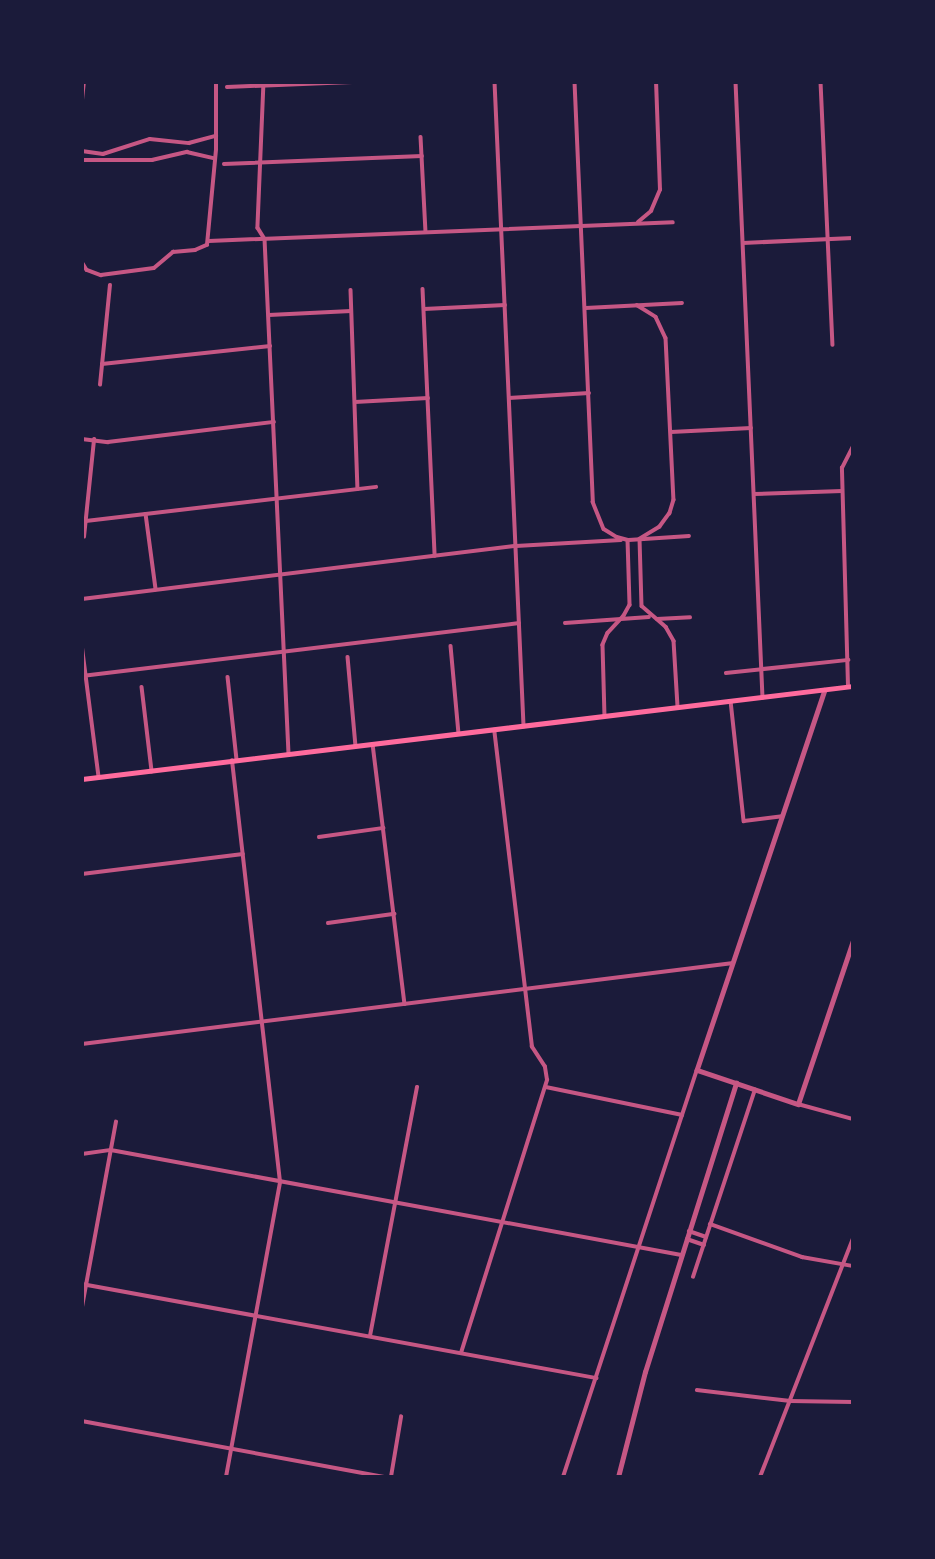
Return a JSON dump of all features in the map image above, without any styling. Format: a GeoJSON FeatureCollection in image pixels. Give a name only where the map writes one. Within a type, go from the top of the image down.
{"type":"FeatureCollection","features":[{"type":"Feature","properties":{"kind":"main road"},"geometry":{"type":"LineString","coordinates":[[82,779],[850,686]]}},
{"type":"Feature","properties":{"kind":"street"},"geometry":{"type":"LineString","coordinates":[[82,100],[84,82]]}},
{"type":"Feature","properties":{"kind":"street"},"geometry":{"type":"LineString","coordinates":[[209,241],[216,136],[216,82]]}},
{"type":"Feature","properties":{"kind":"street"},"geometry":{"type":"LineString","coordinates":[[227,88],[264,84],[352,82]]}},
{"type":"Feature","properties":{"kind":"street"},"geometry":{"type":"LineString","coordinates":[[495,82],[524,726]]}},
{"type":"Feature","properties":{"kind":"street"},"geometry":{"type":"LineString","coordinates":[[575,82],[594,510],[604,529],[628,540]]}},
{"type":"Feature","properties":{"kind":"street"},"geometry":{"type":"LineString","coordinates":[[634,224],[652,211],[660,190],[656,82]]}},
{"type":"Feature","properties":{"kind":"street"},"geometry":{"type":"LineString","coordinates":[[736,82],[762,697]]}},
{"type":"Feature","properties":{"kind":"street"},"geometry":{"type":"LineString","coordinates":[[821,82],[833,345]]}},
{"type":"Feature","properties":{"kind":"street"},"geometry":{"type":"LineString","coordinates":[[264,84],[258,228],[265,239],[289,754]]}},
{"type":"Feature","properties":{"kind":"street"},"geometry":{"type":"LineString","coordinates":[[82,151],[103,154],[150,139],[189,144],[216,136]]}},
{"type":"Feature","properties":{"kind":"street"},"geometry":{"type":"LineString","coordinates":[[421,137],[426,232]]}},
{"type":"Feature","properties":{"kind":"street"},"geometry":{"type":"LineString","coordinates":[[82,160],[152,160],[187,152],[215,158]]}},
{"type":"Feature","properties":{"kind":"street"},"geometry":{"type":"LineString","coordinates":[[224,164],[422,156]]}},
{"type":"Feature","properties":{"kind":"street"},"geometry":{"type":"LineString","coordinates":[[82,262],[88,270],[101,275],[154,268],[173,252],[200,249],[209,241],[673,222]]}},
{"type":"Feature","properties":{"kind":"street"},"geometry":{"type":"LineString","coordinates":[[82,226],[82,251]]}},
{"type":"Feature","properties":{"kind":"street"},"geometry":{"type":"LineString","coordinates":[[742,243],[853,237]]}},
{"type":"Feature","properties":{"kind":"street"},"geometry":{"type":"LineString","coordinates":[[100,384],[110,285]]}},
{"type":"Feature","properties":{"kind":"street"},"geometry":{"type":"LineString","coordinates":[[423,289],[435,556]]}},
{"type":"Feature","properties":{"kind":"street"},"geometry":{"type":"LineString","coordinates":[[351,290],[358,489]]}},
{"type":"Feature","properties":{"kind":"street"},"geometry":{"type":"LineString","coordinates":[[585,308],[682,303]]}},
{"type":"Feature","properties":{"kind":"street"},"geometry":{"type":"LineString","coordinates":[[424,309],[505,305]]}},
{"type":"Feature","properties":{"kind":"street"},"geometry":{"type":"LineString","coordinates":[[637,305],[656,317],[665,332],[672,508],[660,527],[640,539]]}},
{"type":"Feature","properties":{"kind":"street"},"geometry":{"type":"LineString","coordinates":[[269,315],[351,311]]}},
{"type":"Feature","properties":{"kind":"street"},"geometry":{"type":"LineString","coordinates":[[102,364],[270,346]]}},
{"type":"Feature","properties":{"kind":"street"},"geometry":{"type":"LineString","coordinates":[[509,398],[589,393]]}},
{"type":"Feature","properties":{"kind":"street"},"geometry":{"type":"LineString","coordinates":[[355,402],[428,398]]}},
{"type":"Feature","properties":{"kind":"street"},"geometry":{"type":"LineString","coordinates":[[82,439],[108,442],[274,422]]}},
{"type":"Feature","properties":{"kind":"street"},"geometry":{"type":"LineString","coordinates":[[671,432],[751,428]]}},
{"type":"Feature","properties":{"kind":"street"},"geometry":{"type":"LineString","coordinates":[[84,537],[94,440]]}},
{"type":"Feature","properties":{"kind":"street"},"geometry":{"type":"LineString","coordinates":[[850,686],[842,468],[853,446]]}},
{"type":"Feature","properties":{"kind":"street"},"geometry":{"type":"LineString","coordinates":[[86,521],[376,486]]}},
{"type":"Feature","properties":{"kind":"street"},"geometry":{"type":"LineString","coordinates":[[754,494],[842,491]]}},
{"type":"Feature","properties":{"kind":"street"},"geometry":{"type":"LineString","coordinates":[[146,514],[156,589]]}},
{"type":"Feature","properties":{"kind":"street"},"geometry":{"type":"LineString","coordinates":[[82,599],[516,546],[689,536]]}},
{"type":"Feature","properties":{"kind":"street"},"geometry":{"type":"LineString","coordinates":[[640,539],[642,606],[666,627],[674,641],[678,707]]}},
{"type":"Feature","properties":{"kind":"street"},"geometry":{"type":"LineString","coordinates":[[605,716],[603,645],[608,633],[630,605],[628,540]]}},
{"type":"Feature","properties":{"kind":"street"},"geometry":{"type":"LineString","coordinates":[[845,558],[853,558]]}},
{"type":"Feature","properties":{"kind":"street"},"geometry":{"type":"LineString","coordinates":[[565,623],[638,616],[655,619],[690,617]]}},
{"type":"Feature","properties":{"kind":"street"},"geometry":{"type":"LineString","coordinates":[[84,676],[519,623]]}},
{"type":"Feature","properties":{"kind":"street"},"geometry":{"type":"LineString","coordinates":[[82,644],[99,777]]}},
{"type":"Feature","properties":{"kind":"street"},"geometry":{"type":"LineString","coordinates":[[451,646],[459,734]]}},
{"type":"Feature","properties":{"kind":"street"},"geometry":{"type":"LineString","coordinates":[[348,657],[356,746]]}},
{"type":"Feature","properties":{"kind":"street"},"geometry":{"type":"LineString","coordinates":[[726,673],[848,660]]}},
{"type":"Feature","properties":{"kind":"street"},"geometry":{"type":"LineString","coordinates":[[226,1477],[280,1182],[243,854],[228,677]]}},
{"type":"Feature","properties":{"kind":"street"},"geometry":{"type":"LineString","coordinates":[[142,687],[152,771]]}},
{"type":"Feature","properties":{"kind":"street"},"geometry":{"type":"LineString","coordinates":[[563,1477],[825,690]]}},
{"type":"Feature","properties":{"kind":"street"},"geometry":{"type":"LineString","coordinates":[[731,701],[744,821],[782,816]]}},
{"type":"Feature","properties":{"kind":"street"},"geometry":{"type":"LineString","coordinates":[[461,1353],[546,1087],[545,1067],[532,1047],[494,730]]}},
{"type":"Feature","properties":{"kind":"street"},"geometry":{"type":"LineString","coordinates":[[373,744],[405,1004]]}},
{"type":"Feature","properties":{"kind":"street"},"geometry":{"type":"LineString","coordinates":[[319,837],[383,828]]}},
{"type":"Feature","properties":{"kind":"street"},"geometry":{"type":"LineString","coordinates":[[82,874],[243,854]]}},
{"type":"Feature","properties":{"kind":"street"},"geometry":{"type":"LineString","coordinates":[[328,923],[394,914]]}},
{"type":"Feature","properties":{"kind":"street"},"geometry":{"type":"LineString","coordinates":[[798,1104],[853,942]]}},
{"type":"Feature","properties":{"kind":"street"},"geometry":{"type":"LineString","coordinates":[[82,1044],[733,963]]}},
{"type":"Feature","properties":{"kind":"street"},"geometry":{"type":"LineString","coordinates":[[697,1070],[798,1104],[853,1119]]}},
{"type":"Feature","properties":{"kind":"street"},"geometry":{"type":"LineString","coordinates":[[618,1477],[645,1372],[736,1083]]}},
{"type":"Feature","properties":{"kind":"street"},"geometry":{"type":"LineString","coordinates":[[370,1337],[417,1087]]}},
{"type":"Feature","properties":{"kind":"street"},"geometry":{"type":"LineString","coordinates":[[546,1087],[682,1115]]}},
{"type":"Feature","properties":{"kind":"street"},"geometry":{"type":"LineString","coordinates":[[693,1278],[755,1090]]}},
{"type":"Feature","properties":{"kind":"street"},"geometry":{"type":"LineString","coordinates":[[82,1307],[84,1284],[116,1122]]}},
{"type":"Feature","properties":{"kind":"street"},"geometry":{"type":"LineString","coordinates":[[82,1154],[111,1150],[682,1255]]}},
{"type":"Feature","properties":{"kind":"street"},"geometry":{"type":"LineString","coordinates":[[710,1224],[802,1257],[853,1266]]}},
{"type":"Feature","properties":{"kind":"street"},"geometry":{"type":"LineString","coordinates":[[689,1231],[706,1237]]}},
{"type":"Feature","properties":{"kind":"street"},"geometry":{"type":"LineString","coordinates":[[687,1239],[704,1245]]}},
{"type":"Feature","properties":{"kind":"street"},"geometry":{"type":"LineString","coordinates":[[760,1477],[853,1239]]}},
{"type":"Feature","properties":{"kind":"street"},"geometry":{"type":"LineString","coordinates":[[84,1284],[596,1378]]}},
{"type":"Feature","properties":{"kind":"street"},"geometry":{"type":"LineString","coordinates":[[697,1390],[748,1398],[853,1402]]}},
{"type":"Feature","properties":{"kind":"street"},"geometry":{"type":"LineString","coordinates":[[391,1477],[401,1417]]}},
{"type":"Feature","properties":{"kind":"street"},"geometry":{"type":"LineString","coordinates":[[82,1421],[384,1477]]}}]}
